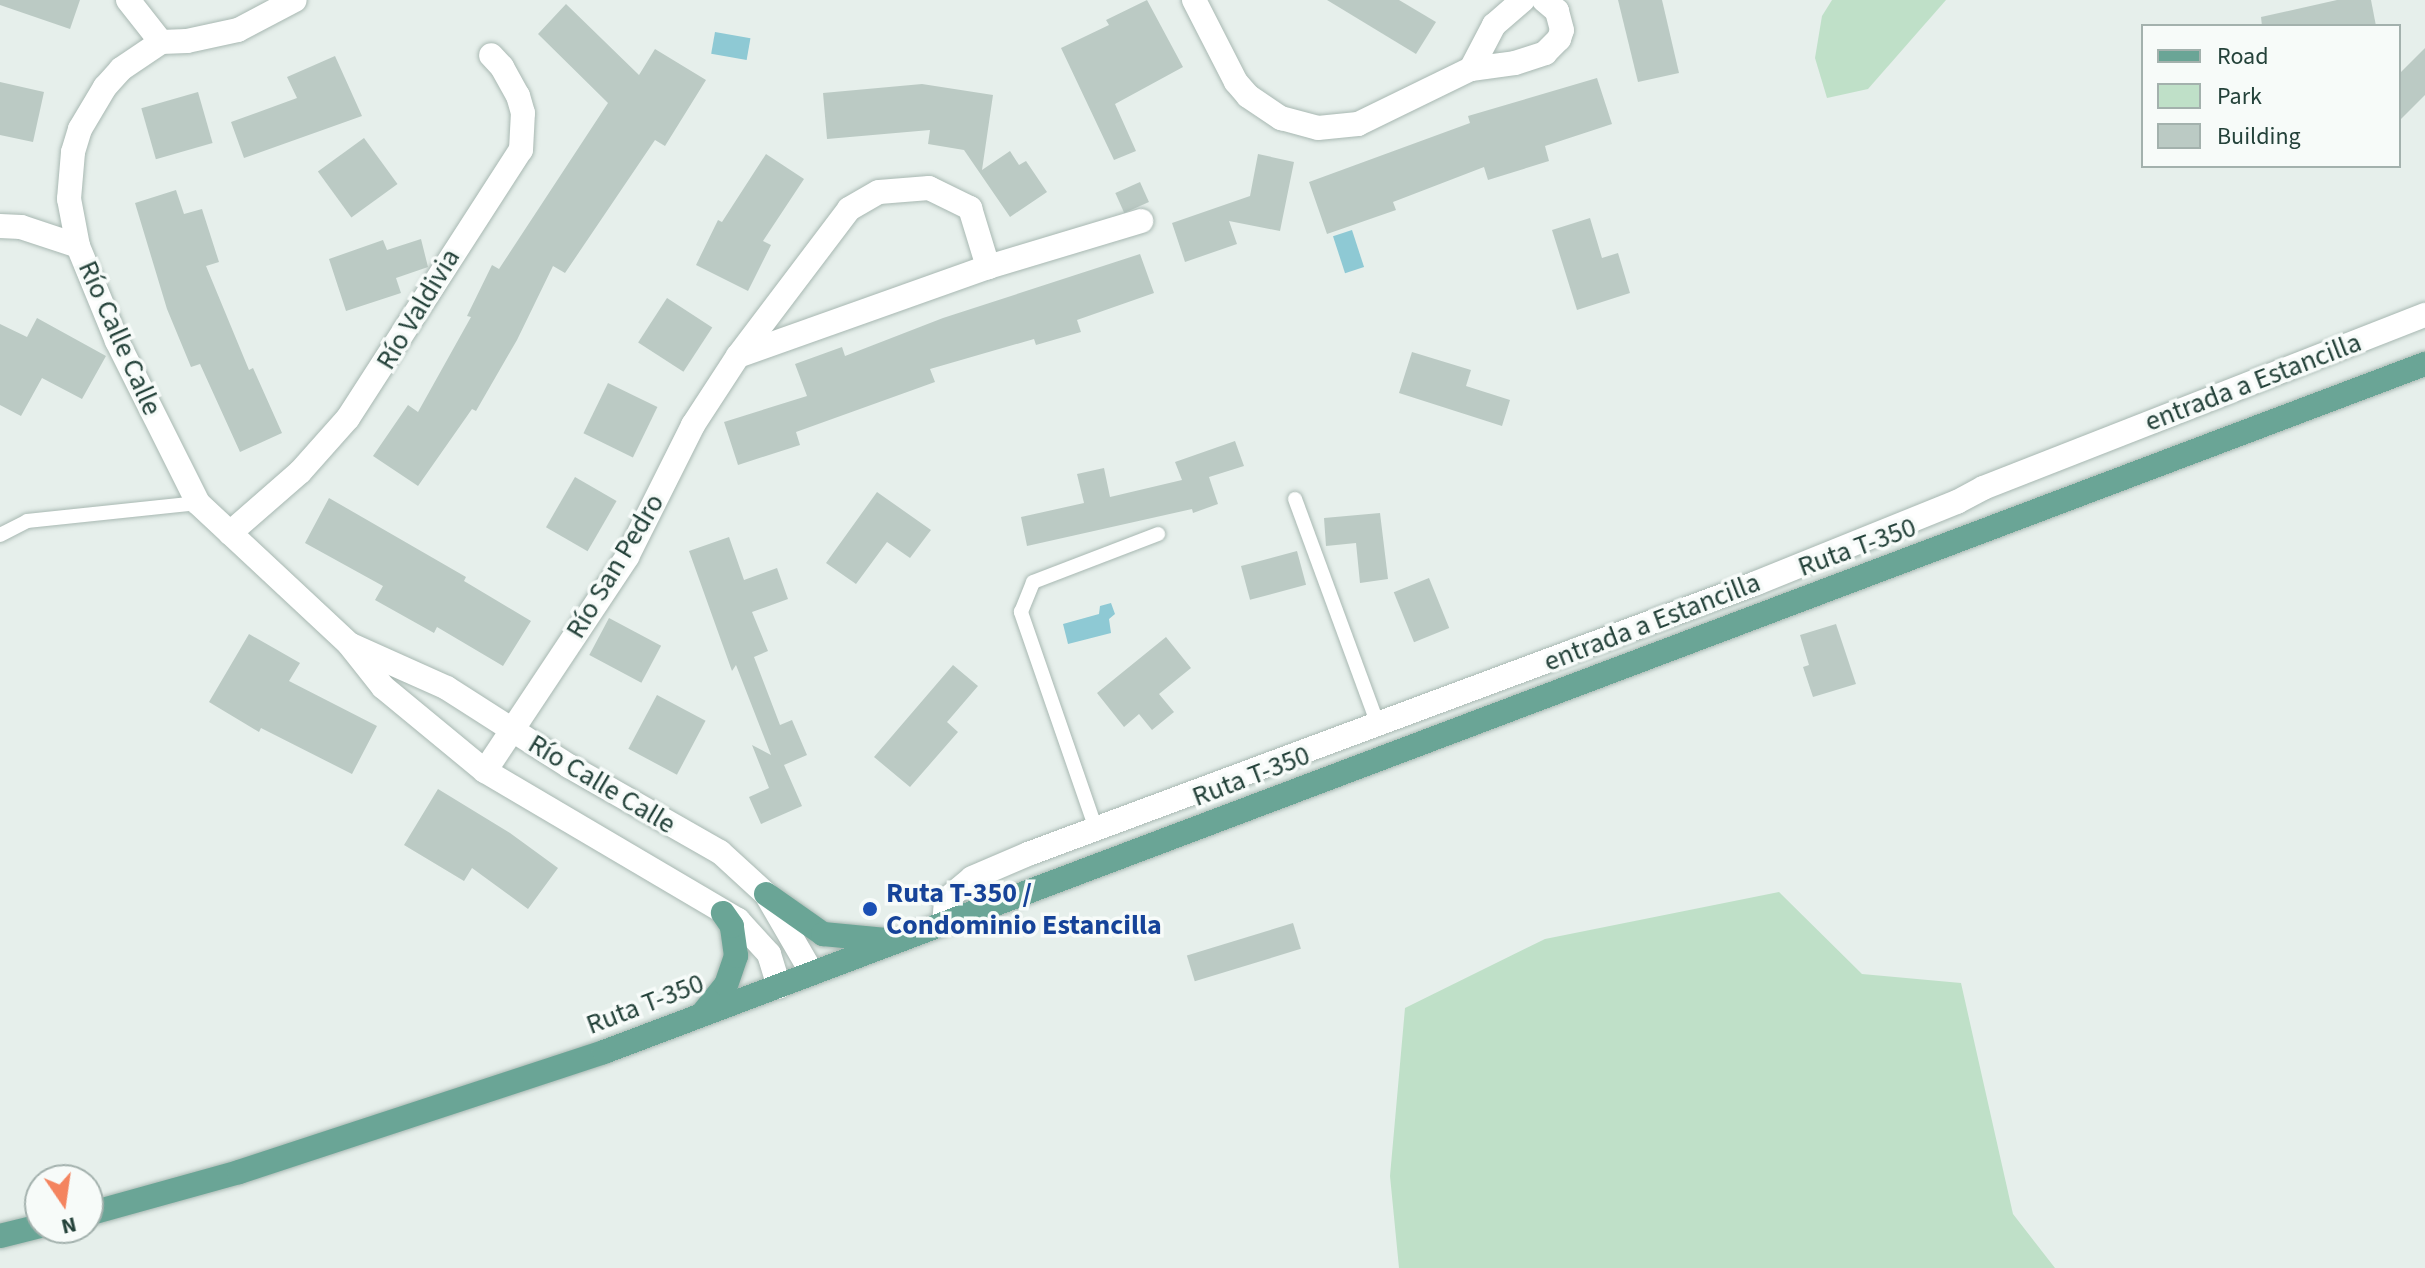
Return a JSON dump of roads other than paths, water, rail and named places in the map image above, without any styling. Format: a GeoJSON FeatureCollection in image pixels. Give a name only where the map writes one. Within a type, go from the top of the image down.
{"type":"FeatureCollection","features":[{"type":"Feature","properties":{"kind":"main road","name":"Ruta T-350"},"geometry":{"type":"LineString","coordinates":[[104,1210],[239,1172],[481,1095],[900,941],[2425,364]]}},
{"type":"Feature","properties":{"kind":"main road"},"geometry":{"type":"LineString","coordinates":[[766,894],[823,934],[900,941]]}},
{"type":"Feature","properties":{"kind":"main road"},"geometry":{"type":"LineString","coordinates":[[703,1014],[726,985],[736,956],[732,926],[723,913]]}},
{"type":"Feature","properties":{"kind":"main road"},"geometry":{"type":"LineString","coordinates":[[0,1236],[24,1230]]}},
{"type":"Feature","properties":{"kind":"street"},"geometry":{"type":"LineString","coordinates":[[128,0],[161,42]]}},
{"type":"Feature","properties":{"kind":"street","name":"Río Calle Calle"},"geometry":{"type":"LineString","coordinates":[[295,0],[238,30],[187,41],[161,42],[121,69],[105,87],[80,129],[69,175],[69,199],[78,246],[117,341],[198,503],[349,644],[383,687],[485,771],[745,926],[762,943],[774,966],[779,986]]}},
{"type":"Feature","properties":{"kind":"street"},"geometry":{"type":"LineString","coordinates":[[1194,0],[1236,82],[1263,109],[1299,125],[1338,128],[1358,124],[1471,69],[1515,63],[1553,47],[1559,39],[1561,20],[1557,11],[1544,0]]}},
{"type":"Feature","properties":{"kind":"street"},"geometry":{"type":"LineString","coordinates":[[1471,69],[1494,25],[1523,0]]}},
{"type":"Feature","properties":{"kind":"street","name":"Río Valdivia"},"geometry":{"type":"LineString","coordinates":[[230,533],[300,472],[348,418],[400,341],[434,280],[521,150],[523,122],[518,96],[502,67],[491,55]]}},
{"type":"Feature","properties":{"kind":"street","name":"Río San Pedro"},"geometry":{"type":"LineString","coordinates":[[485,771],[627,557],[693,425],[738,356],[849,209],[879,192],[929,188],[970,208],[988,267]]}},
{"type":"Feature","properties":{"kind":"street"},"geometry":{"type":"LineString","coordinates":[[738,356],[988,267],[1141,221]]}},
{"type":"Feature","properties":{"kind":"street","name":"Río Calle Calle"},"geometry":{"type":"LineString","coordinates":[[0,226],[21,227],[78,246]]}},
{"type":"Feature","properties":{"kind":"street","name":"entrada a Estancilla"},"geometry":{"type":"LineString","coordinates":[[944,924],[946,900],[972,878],[1754,584],[1957,502],[1983,488],[2425,315]]}},
{"type":"Feature","properties":{"kind":"street"},"geometry":{"type":"LineString","coordinates":[[1956,542],[1957,502]]}},
{"type":"Feature","properties":{"kind":"street","name":"Río Calle Calle"},"geometry":{"type":"LineString","coordinates":[[349,644],[447,688],[511,730],[720,852],[766,894],[812,973]]}},
{"type":"Feature","properties":{"kind":"lane"},"geometry":{"type":"LineString","coordinates":[[1295,499],[1378,724]]}},
{"type":"Feature","properties":{"kind":"lane"},"geometry":{"type":"LineString","coordinates":[[0,535],[27,521],[198,503]]}},
{"type":"Feature","properties":{"kind":"lane"},"geometry":{"type":"LineString","coordinates":[[1096,829],[1021,612],[1033,582],[1158,534]]}},
{"type":"Feature","properties":{"kind":"water"},"geometry":{"type":"Polygon","coordinates":[[[715,32],[750,38],[747,60],[711,54],[715,32]]]}},
{"type":"Feature","properties":{"kind":"water"},"geometry":{"type":"Polygon","coordinates":[[[1352,230],[1364,267],[1345,273],[1333,236],[1352,230]]]}},
{"type":"Feature","properties":{"kind":"water"},"geometry":{"type":"Polygon","coordinates":[[[1111,603],[1115,614],[1109,619],[1111,633],[1068,644],[1063,624],[1099,614],[1100,606],[1111,603]]]}},
{"type":"Feature","properties":{"kind":"place","name":"Ruta T-350 / Condominio Estancilla"},"geometry":{"type":"Point","coordinates":[870,909]}}]}
